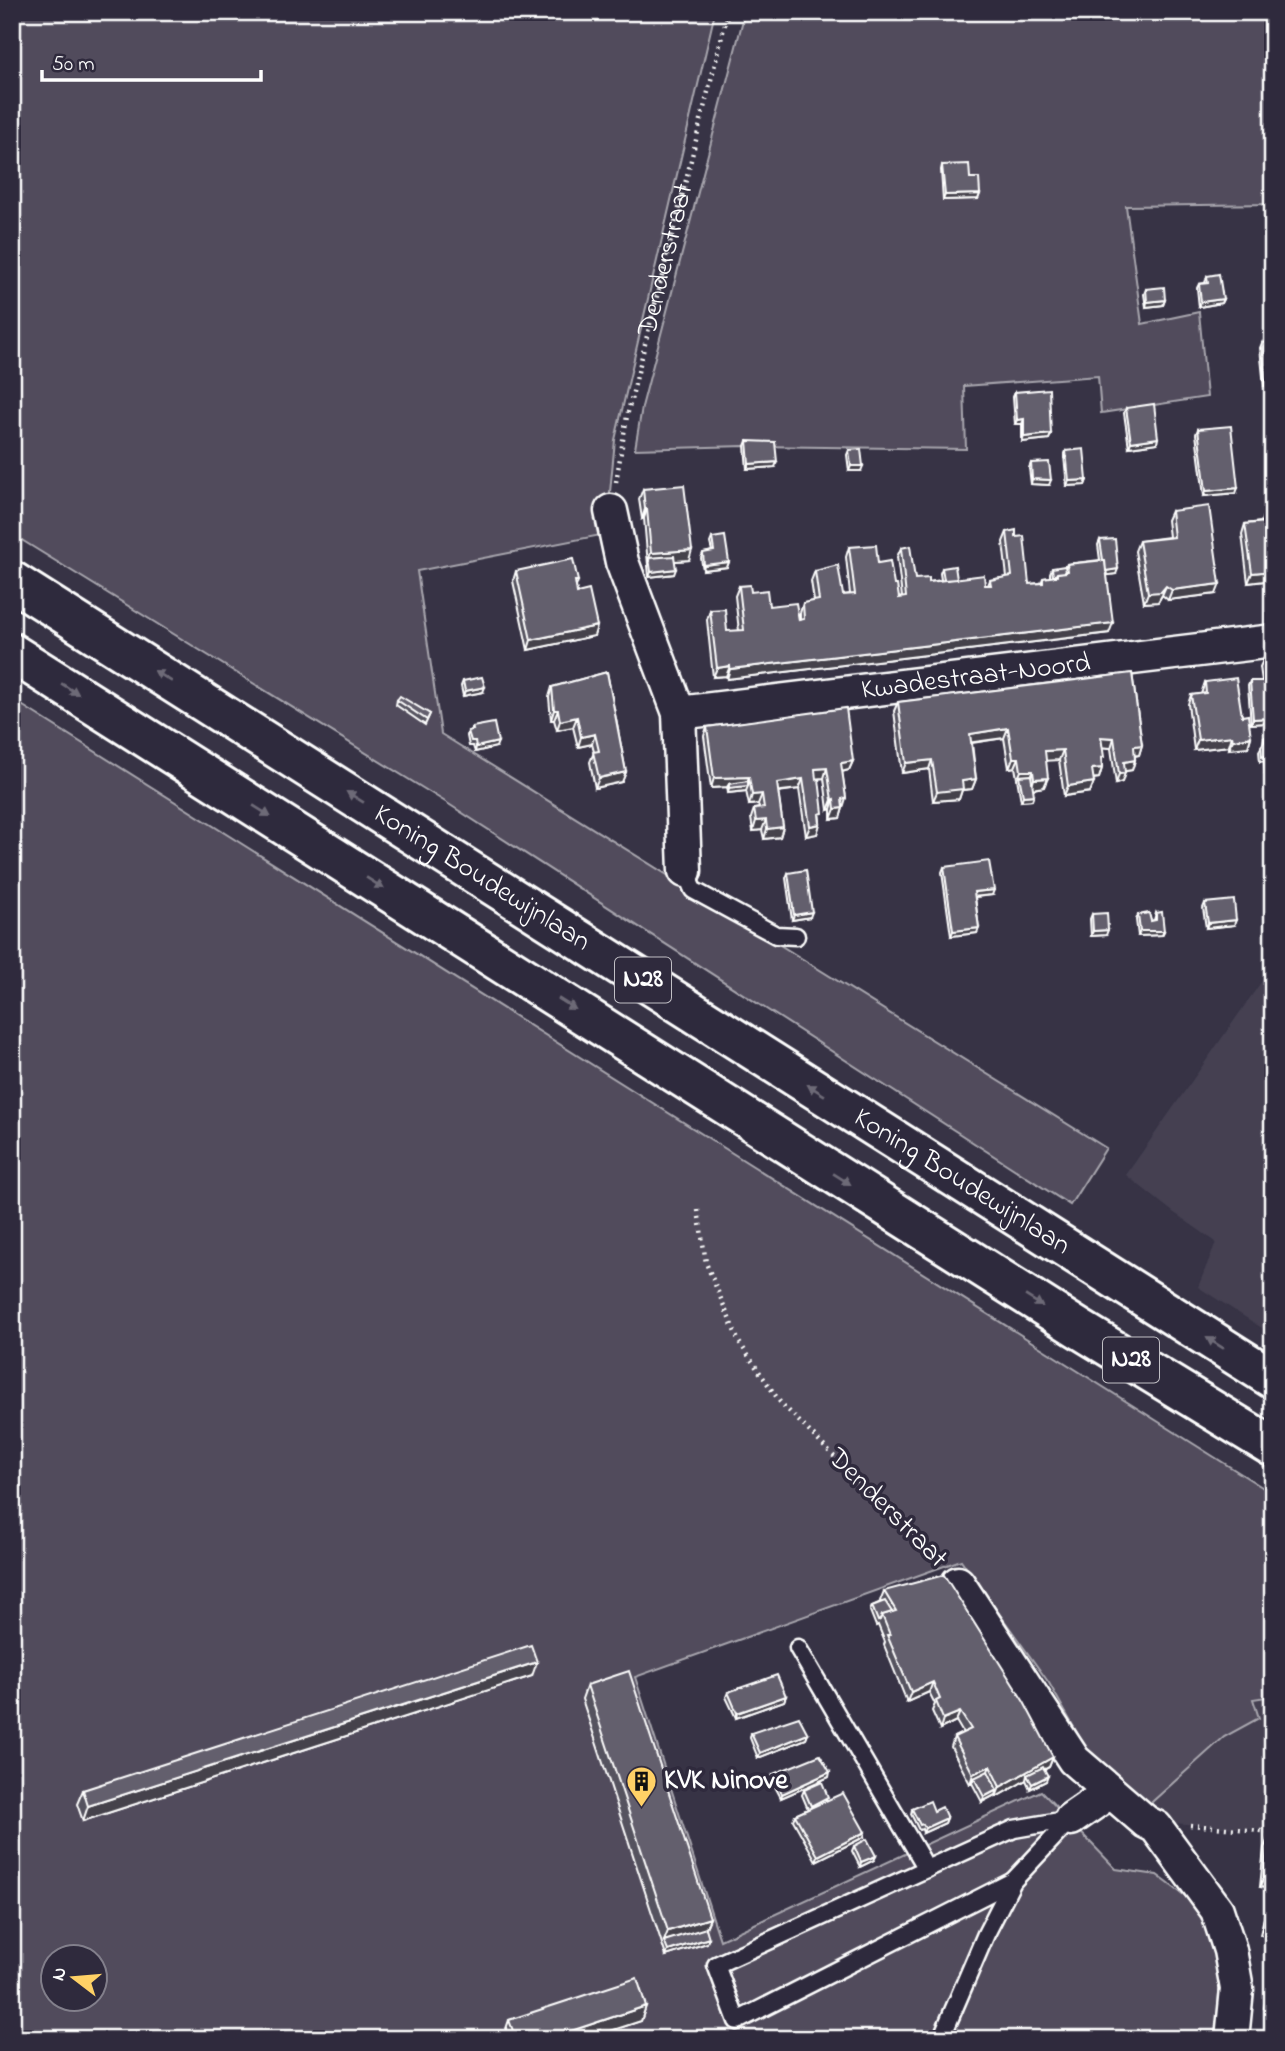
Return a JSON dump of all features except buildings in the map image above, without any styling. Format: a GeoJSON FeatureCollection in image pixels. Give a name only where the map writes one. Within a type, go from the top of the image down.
{"type":"FeatureCollection","features":[{"type":"Feature","properties":{"kind":"highway","name":"Koning Boudewijnlaan"},"geometry":{"type":"LineString","coordinates":[[12,581],[1273,1379]]}},
{"type":"Feature","properties":{"kind":"highway","name":"N28"},"geometry":{"type":"LineString","coordinates":[[12,653],[1031,1299],[1273,1447]]}},
{"type":"Feature","properties":{"kind":"street"},"geometry":{"type":"LineString","coordinates":[[611,511],[622,562],[679,713],[685,871]]}},
{"type":"Feature","properties":{"kind":"street","name":"Kwadestraat-Noord"},"geometry":{"type":"LineString","coordinates":[[679,713],[1273,641]]}},
{"type":"Feature","properties":{"kind":"street","name":"Denderstraat"},"geometry":{"type":"LineString","coordinates":[[958,1583],[1074,1760],[1146,1822],[1156,1827],[1217,1910],[1230,1950],[1237,1989],[1232,2039]]}},
{"type":"Feature","properties":{"kind":"street"},"geometry":{"type":"LineString","coordinates":[[1071,1819],[1110,1792]]}},
{"type":"Feature","properties":{"kind":"lane"},"geometry":{"type":"LineString","coordinates":[[685,871],[693,890],[776,935],[796,936]]}},
{"type":"Feature","properties":{"kind":"lane"},"geometry":{"type":"LineString","coordinates":[[798,1648],[927,1869]]}},
{"type":"Feature","properties":{"kind":"lane"},"geometry":{"type":"LineString","coordinates":[[1013,1881],[737,2021],[716,1965],[1014,1829],[1071,1819]]}},
{"type":"Feature","properties":{"kind":"lane"},"geometry":{"type":"LineString","coordinates":[[941,2039],[986,1934],[1013,1881],[1071,1819]]}},
{"type":"Feature","properties":{"kind":"path","name":"Denderstraat"},"geometry":{"type":"LineString","coordinates":[[611,511],[628,416],[728,12]]}},
{"type":"Feature","properties":{"kind":"path","name":"Denderstraat"},"geometry":{"type":"LineString","coordinates":[[698,1210],[706,1263],[738,1342],[780,1402],[897,1520],[939,1555],[958,1583]]}},
{"type":"Feature","properties":{"kind":"path"},"geometry":{"type":"LineString","coordinates":[[1156,1827],[1191,1825],[1273,1832]]}},
{"type":"Feature","properties":{"kind":"shaded area"},"geometry":{"type":"Polygon","coordinates":[[[12,12],[715,12],[615,440],[606,534],[417,571],[441,734],[1106,1148],[1070,1205],[447,803],[12,534],[12,12]]]}},
{"type":"Feature","properties":{"kind":"shaded area"},"geometry":{"type":"Polygon","coordinates":[[[745,12],[1273,12],[1273,204],[1126,206],[1142,324],[1199,312],[1207,397],[1101,413],[1098,376],[964,386],[966,449],[745,446],[635,449],[642,407],[745,12]]]}},
{"type":"Feature","properties":{"kind":"shaded area"},"geometry":{"type":"Polygon","coordinates":[[[12,699],[1273,1494],[1273,1696],[1253,1699],[1259,1718],[1224,1737],[1143,1810],[1089,1754],[1049,1683],[961,1560],[635,1677],[720,1940],[1041,1791],[1116,1869],[1157,1875],[1192,1901],[1212,1929],[1221,1961],[1216,2039],[12,2039],[12,699]]]}},
{"type":"Feature","properties":{"kind":"shaded area"},"geometry":{"type":"Polygon","coordinates":[[[1273,965],[1273,1335],[1198,1287],[1216,1242],[1126,1175],[1273,965]]]}},
{"type":"Feature","properties":{"kind":"shaded area"},"geometry":{"type":"Polygon","coordinates":[[[1273,1696],[1273,1831],[1160,1822],[1143,1810],[1224,1737],[1259,1718],[1253,1699],[1273,1696]]]}},
{"type":"Feature","properties":{"kind":"place","name":"KVK Ninove"},"geometry":{"type":"Point","coordinates":[641,1808]}}]}
